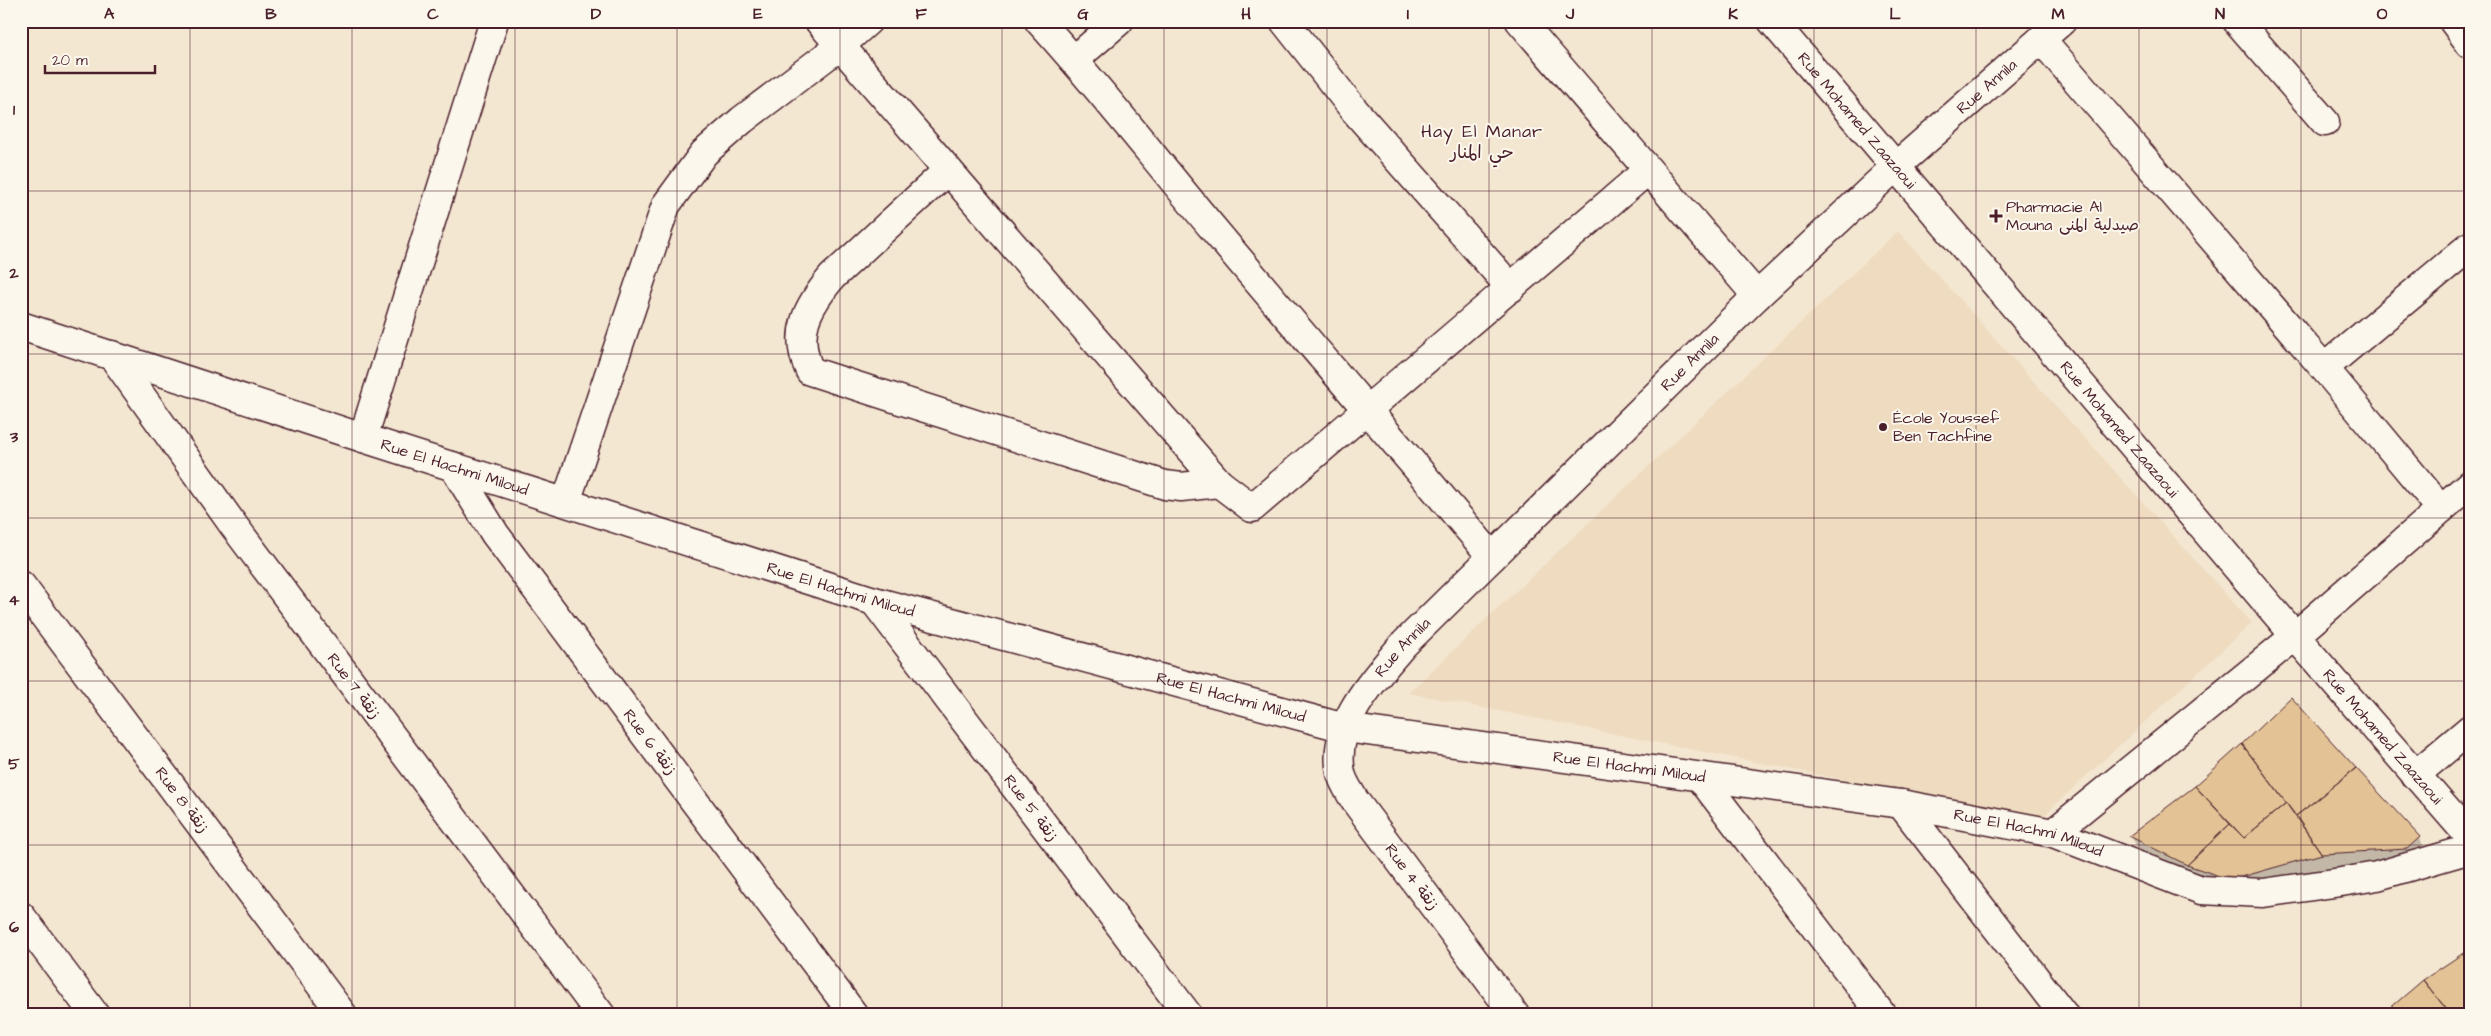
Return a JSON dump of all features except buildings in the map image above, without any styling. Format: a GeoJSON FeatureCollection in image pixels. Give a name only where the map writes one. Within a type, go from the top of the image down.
{"type":"FeatureCollection","features":[{"type":"Feature","properties":{"kind":"street"},"geometry":{"type":"LineString","coordinates":[[363,438],[494,21]]}},
{"type":"Feature","properties":{"kind":"street"},"geometry":{"type":"LineString","coordinates":[[820,21],[1219,483],[1252,508],[1370,410],[1648,170]]}},
{"type":"Feature","properties":{"kind":"street"},"geometry":{"type":"LineString","coordinates":[[566,502],[666,205],[704,153],[742,120],[841,45],[868,21]]}},
{"type":"Feature","properties":{"kind":"street"},"geometry":{"type":"LineString","coordinates":[[1039,21],[1074,60],[1216,233],[1370,410],[1492,557]]}},
{"type":"Feature","properties":{"kind":"street"},"geometry":{"type":"LineString","coordinates":[[1074,60],[1119,21]]}},
{"type":"Feature","properties":{"kind":"street"},"geometry":{"type":"LineString","coordinates":[[1284,21],[1355,111],[1511,288]]}},
{"type":"Feature","properties":{"kind":"street"},"geometry":{"type":"LineString","coordinates":[[1520,21],[1757,296]]}},
{"type":"Feature","properties":{"kind":"street","name":"Rue Mohamed Zaazaoui"},"geometry":{"type":"LineString","coordinates":[[1772,21],[2295,636],[2470,836]]}},
{"type":"Feature","properties":{"kind":"street","name":"Rue Annila"},"geometry":{"type":"LineString","coordinates":[[1345,728],[1366,689],[1402,646],[1492,557],[1757,296],[1896,167],[2062,21]]}},
{"type":"Feature","properties":{"kind":"street"},"geometry":{"type":"LineString","coordinates":[[2238,21],[2325,122]]}},
{"type":"Feature","properties":{"kind":"street"},"geometry":{"type":"LineString","coordinates":[[2453,21],[2470,44]]}},
{"type":"Feature","properties":{"kind":"street"},"geometry":{"type":"LineString","coordinates":[[2041,40],[2324,368],[2441,509]]}},
{"type":"Feature","properties":{"kind":"street"},"geometry":{"type":"LineString","coordinates":[[948,170],[832,277],[817,295],[807,313],[801,336],[801,349],[810,371],[1164,485],[1188,487],[1219,483]]}},
{"type":"Feature","properties":{"kind":"street"},"geometry":{"type":"LineString","coordinates":[[2324,368],[2470,246]]}},
{"type":"Feature","properties":{"kind":"street","name":"Rue El Hachmi Miloud"},"geometry":{"type":"LineString","coordinates":[[21,326],[363,438],[874,601],[1345,728],[1901,804],[2053,833],[2184,885],[2200,890],[2226,893],[2263,893],[2377,876],[2470,849]]}},
{"type":"Feature","properties":{"kind":"street","name":"Rue 7 زنقة"},"geometry":{"type":"LineString","coordinates":[[112,355],[234,526],[601,1015]]}},
{"type":"Feature","properties":{"kind":"street","name":"Rue 6 زنقة"},"geometry":{"type":"LineString","coordinates":[[453,466],[495,534],[854,1015]]}},
{"type":"Feature","properties":{"kind":"street"},"geometry":{"type":"LineString","coordinates":[[2053,833],[2295,636],[2470,484]]}},
{"type":"Feature","properties":{"kind":"street","name":"Rue 8 زنقة"},"geometry":{"type":"LineString","coordinates":[[21,585],[343,1015]]}},
{"type":"Feature","properties":{"kind":"street","name":"Rue 5 زنقة"},"geometry":{"type":"LineString","coordinates":[[874,601],[1188,1015]]}},
{"type":"Feature","properties":{"kind":"street","name":"Rue 4 زنقة"},"geometry":{"type":"LineString","coordinates":[[1345,728],[1339,758],[1342,776],[1355,801],[1515,1015]]}},
{"type":"Feature","properties":{"kind":"street"},"geometry":{"type":"LineString","coordinates":[[2415,775],[2470,729]]}},
{"type":"Feature","properties":{"kind":"street"},"geometry":{"type":"LineString","coordinates":[[1700,776],[1882,1015]]}},
{"type":"Feature","properties":{"kind":"street"},"geometry":{"type":"LineString","coordinates":[[1901,804],[2064,1015]]}},
{"type":"Feature","properties":{"kind":"street"},"geometry":{"type":"LineString","coordinates":[[21,916],[94,1015]]}},
{"type":"Feature","properties":{"kind":"shaded area","name":"École Youssef Ben Tachfine"},"geometry":{"type":"Polygon","coordinates":[[[1898,231],[2252,623],[2040,819],[1408,693],[1898,231]]]}},
{"type":"Feature","properties":{"kind":"place","name":"Pharmacie Al Mouna صيدلية المنى"},"geometry":{"type":"Point","coordinates":[1996,216]}},
{"type":"Feature","properties":{"kind":"place","name":"École Youssef Ben Tachfine"},"geometry":{"type":"Point","coordinates":[1883,427]}},
{"type":"Feature","properties":{"kind":"district","name":"Hay El Manar حي المنار"},"geometry":{"type":"Point","coordinates":[1482,141]}}]}
